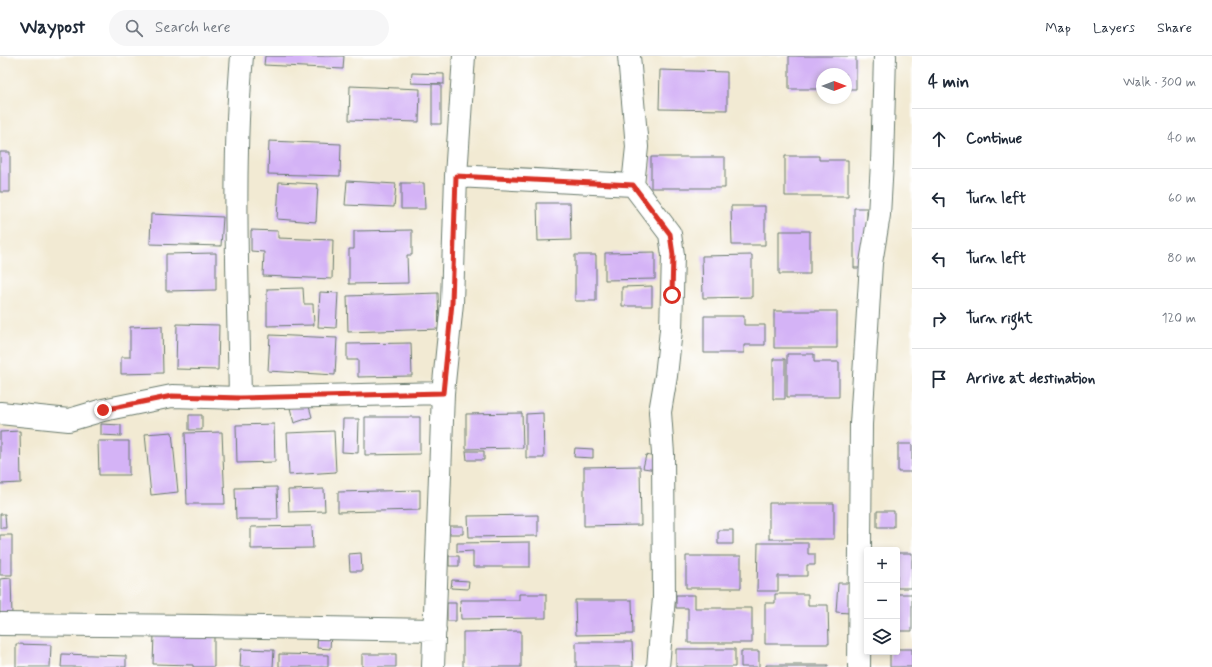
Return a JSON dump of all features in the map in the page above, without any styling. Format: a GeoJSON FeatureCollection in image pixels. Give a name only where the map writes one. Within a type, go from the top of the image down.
{"type":"FeatureCollection","features":[{"type":"Feature","properties":{"kind":"street"},"geometry":{"type":"LineString","coordinates":[[240,398],[236,194],[242,56]]}},
{"type":"Feature","properties":{"kind":"street"},"geometry":{"type":"LineString","coordinates":[[433,667],[443,393],[452,303],[456,176],[464,56]]}},
{"type":"Feature","properties":{"kind":"street"},"geometry":{"type":"LineString","coordinates":[[629,56],[637,147],[633,185],[670,234],[673,255],[671,330],[660,412],[663,454],[664,598],[658,667]]}},
{"type":"Feature","properties":{"kind":"street"},"geometry":{"type":"LineString","coordinates":[[859,667],[861,424],[871,263],[880,200],[885,56]]}},
{"type":"Feature","properties":{"kind":"street"},"geometry":{"type":"LineString","coordinates":[[456,176],[633,185]]}},
{"type":"Feature","properties":{"kind":"street"},"geometry":{"type":"LineString","coordinates":[[0,413],[69,420],[103,410],[172,396],[240,398],[443,393]]}},
{"type":"Feature","properties":{"kind":"street"},"geometry":{"type":"LineString","coordinates":[[0,624],[435,630]]}},
{"type":"Feature","properties":{"kind":"building"},"geometry":{"type":"Polygon","coordinates":[[[265,56],[344,56],[343,69],[264,65],[265,56]]]}},
{"type":"Feature","properties":{"kind":"building"},"geometry":{"type":"Polygon","coordinates":[[[789,56],[856,56],[856,89],[852,89],[852,68],[816,68],[816,89],[789,89],[789,56]]]}},
{"type":"Feature","properties":{"kind":"building"},"geometry":{"type":"Polygon","coordinates":[[[660,70],[727,72],[727,110],[659,109],[660,70]]]}},
{"type":"Feature","properties":{"kind":"building"},"geometry":{"type":"Polygon","coordinates":[[[412,73],[444,74],[444,84],[411,83],[412,73]]]}},
{"type":"Feature","properties":{"kind":"building"},"geometry":{"type":"Polygon","coordinates":[[[432,84],[441,84],[441,124],[432,124],[432,84]]]}},
{"type":"Feature","properties":{"kind":"building"},"geometry":{"type":"Polygon","coordinates":[[[350,86],[420,89],[419,122],[349,120],[350,86]]]}},
{"type":"Feature","properties":{"kind":"building"},"geometry":{"type":"Polygon","coordinates":[[[269,141],[341,144],[340,176],[268,174],[269,141]]]}},
{"type":"Feature","properties":{"kind":"building"},"geometry":{"type":"Polygon","coordinates":[[[0,152],[10,152],[10,192],[0,192],[0,152]]]}},
{"type":"Feature","properties":{"kind":"building"},"geometry":{"type":"Polygon","coordinates":[[[785,156],[819,156],[819,160],[848,160],[848,196],[785,196],[785,156]]]}},
{"type":"Feature","properties":{"kind":"building"},"geometry":{"type":"Polygon","coordinates":[[[651,157],[725,157],[725,188],[651,188],[651,157]]]}},
{"type":"Feature","properties":{"kind":"building"},"geometry":{"type":"Polygon","coordinates":[[[347,181],[396,184],[394,207],[345,205],[347,181]]]}},
{"type":"Feature","properties":{"kind":"building"},"geometry":{"type":"Polygon","coordinates":[[[279,182],[318,184],[316,222],[277,219],[279,182]]]}},
{"type":"Feature","properties":{"kind":"building"},"geometry":{"type":"Polygon","coordinates":[[[401,183],[424,183],[425,209],[401,209],[401,183]]]}},
{"type":"Feature","properties":{"kind":"building"},"geometry":{"type":"Polygon","coordinates":[[[537,203],[570,203],[571,240],[538,241],[537,203]]]}},
{"type":"Feature","properties":{"kind":"building"},"geometry":{"type":"Polygon","coordinates":[[[731,206],[765,206],[765,245],[732,245],[731,206]]]}},
{"type":"Feature","properties":{"kind":"building"},"geometry":{"type":"Polygon","coordinates":[[[854,208],[867,208],[867,268],[854,268],[854,208]]]}},
{"type":"Feature","properties":{"kind":"building"},"geometry":{"type":"Polygon","coordinates":[[[151,214],[223,217],[221,246],[150,244],[151,214]]]}},
{"type":"Feature","properties":{"kind":"building"},"geometry":{"type":"Polygon","coordinates":[[[251,230],[278,231],[278,238],[333,240],[332,279],[263,276],[264,252],[251,251],[251,230]]]}},
{"type":"Feature","properties":{"kind":"building"},"geometry":{"type":"Polygon","coordinates":[[[412,230],[412,255],[407,255],[408,283],[349,284],[349,249],[354,249],[354,231],[412,230]]]}},
{"type":"Feature","properties":{"kind":"building"},"geometry":{"type":"Polygon","coordinates":[[[779,231],[810,231],[810,274],[779,274],[779,231]]]}},
{"type":"Feature","properties":{"kind":"building"},"geometry":{"type":"Polygon","coordinates":[[[655,252],[655,279],[605,280],[605,253],[655,252]]]}},
{"type":"Feature","properties":{"kind":"building"},"geometry":{"type":"Polygon","coordinates":[[[216,253],[216,290],[166,291],[166,254],[216,253]]]}},
{"type":"Feature","properties":{"kind":"building"},"geometry":{"type":"Polygon","coordinates":[[[575,255],[596,255],[596,301],[575,301],[575,255]]]}},
{"type":"Feature","properties":{"kind":"building"},"geometry":{"type":"Polygon","coordinates":[[[752,255],[752,297],[703,298],[702,256],[752,255]]]}},
{"type":"Feature","properties":{"kind":"building"},"geometry":{"type":"Polygon","coordinates":[[[652,286],[652,306],[622,306],[622,287],[652,286]]]}},
{"type":"Feature","properties":{"kind":"building"},"geometry":{"type":"Polygon","coordinates":[[[303,288],[304,304],[313,304],[314,325],[267,326],[267,289],[303,288]]]}},
{"type":"Feature","properties":{"kind":"building"},"geometry":{"type":"Polygon","coordinates":[[[320,292],[338,293],[336,328],[318,327],[320,292]]]}},
{"type":"Feature","properties":{"kind":"building"},"geometry":{"type":"Polygon","coordinates":[[[438,293],[439,329],[348,332],[347,296],[438,293]]]}},
{"type":"Feature","properties":{"kind":"building"},"geometry":{"type":"Polygon","coordinates":[[[774,311],[837,311],[837,348],[774,348],[774,311]]]}},
{"type":"Feature","properties":{"kind":"building"},"geometry":{"type":"Polygon","coordinates":[[[704,316],[744,316],[744,325],[765,325],[765,345],[744,345],[744,353],[704,353],[704,316]]]}},
{"type":"Feature","properties":{"kind":"building"},"geometry":{"type":"Polygon","coordinates":[[[177,324],[219,325],[218,370],[176,369],[177,324]]]}},
{"type":"Feature","properties":{"kind":"building"},"geometry":{"type":"Polygon","coordinates":[[[162,326],[163,373],[121,374],[121,357],[130,357],[130,327],[162,326]]]}},
{"type":"Feature","properties":{"kind":"building"},"geometry":{"type":"Polygon","coordinates":[[[270,335],[337,338],[335,375],[268,371],[270,335]]]}},
{"type":"Feature","properties":{"kind":"building"},"geometry":{"type":"Polygon","coordinates":[[[411,343],[412,376],[358,377],[358,360],[347,360],[347,344],[411,343]]]}},
{"type":"Feature","properties":{"kind":"building"},"geometry":{"type":"Polygon","coordinates":[[[787,354],[814,354],[814,362],[839,362],[839,397],[787,397],[787,354]]]}},
{"type":"Feature","properties":{"kind":"building"},"geometry":{"type":"Polygon","coordinates":[[[773,359],[785,359],[785,399],[773,399],[773,359]]]}},
{"type":"Feature","properties":{"kind":"building"},"geometry":{"type":"Polygon","coordinates":[[[308,403],[312,417],[294,423],[290,408],[308,403]]]}},
{"type":"Feature","properties":{"kind":"building"},"geometry":{"type":"Polygon","coordinates":[[[522,413],[523,448],[466,449],[466,414],[522,413]]]}},
{"type":"Feature","properties":{"kind":"building"},"geometry":{"type":"Polygon","coordinates":[[[543,413],[544,458],[526,458],[526,414],[543,413]]]}},
{"type":"Feature","properties":{"kind":"building"},"geometry":{"type":"Polygon","coordinates":[[[189,415],[202,415],[202,430],[189,430],[189,415]]]}},
{"type":"Feature","properties":{"kind":"building"},"geometry":{"type":"Polygon","coordinates":[[[365,417],[420,417],[420,454],[365,455],[365,417]]]}},
{"type":"Feature","properties":{"kind":"building"},"geometry":{"type":"Polygon","coordinates":[[[343,419],[359,419],[358,453],[342,452],[343,419]]]}},
{"type":"Feature","properties":{"kind":"building"},"geometry":{"type":"Polygon","coordinates":[[[101,424],[121,425],[121,436],[101,435],[101,424]]]}},
{"type":"Feature","properties":{"kind":"building"},"geometry":{"type":"Polygon","coordinates":[[[274,424],[275,462],[237,463],[236,425],[274,424]]]}},
{"type":"Feature","properties":{"kind":"building"},"geometry":{"type":"Polygon","coordinates":[[[20,431],[21,483],[0,484],[0,432],[20,431]]]}},
{"type":"Feature","properties":{"kind":"building"},"geometry":{"type":"Polygon","coordinates":[[[334,431],[336,472],[289,475],[287,433],[334,431]]]}},
{"type":"Feature","properties":{"kind":"building"},"geometry":{"type":"Polygon","coordinates":[[[172,432],[178,492],[151,495],[145,434],[172,432]]]}},
{"type":"Feature","properties":{"kind":"building"},"geometry":{"type":"Polygon","coordinates":[[[222,432],[225,504],[187,504],[185,433],[222,432]]]}},
{"type":"Feature","properties":{"kind":"building"},"geometry":{"type":"Polygon","coordinates":[[[98,441],[129,441],[129,475],[99,475],[98,441]]]}},
{"type":"Feature","properties":{"kind":"building"},"geometry":{"type":"Polygon","coordinates":[[[898,444],[912,444],[912,472],[898,472],[898,444]]]}},
{"type":"Feature","properties":{"kind":"building"},"geometry":{"type":"Polygon","coordinates":[[[575,448],[593,449],[593,458],[574,457],[575,448]]]}},
{"type":"Feature","properties":{"kind":"building"},"geometry":{"type":"Polygon","coordinates":[[[466,451],[484,451],[484,460],[467,460],[466,451]]]}},
{"type":"Feature","properties":{"kind":"building"},"geometry":{"type":"Polygon","coordinates":[[[646,455],[659,458],[657,470],[643,468],[646,455]]]}},
{"type":"Feature","properties":{"kind":"building"},"geometry":{"type":"Polygon","coordinates":[[[640,466],[641,525],[584,526],[584,467],[640,466]]]}},
{"type":"Feature","properties":{"kind":"building"},"geometry":{"type":"Polygon","coordinates":[[[277,487],[278,519],[236,519],[235,488],[277,487]]]}},
{"type":"Feature","properties":{"kind":"building"},"geometry":{"type":"Polygon","coordinates":[[[324,489],[325,511],[289,512],[288,490],[324,489]]]}},
{"type":"Feature","properties":{"kind":"building"},"geometry":{"type":"Polygon","coordinates":[[[420,490],[420,510],[338,512],[338,492],[420,490]]]}},
{"type":"Feature","properties":{"kind":"building"},"geometry":{"type":"Polygon","coordinates":[[[769,503],[834,503],[834,539],[769,539],[769,503]]]}},
{"type":"Feature","properties":{"kind":"building"},"geometry":{"type":"Polygon","coordinates":[[[877,511],[894,511],[894,527],[877,527],[877,511]]]}},
{"type":"Feature","properties":{"kind":"building"},"geometry":{"type":"Polygon","coordinates":[[[0,514],[5,514],[6,528],[0,528],[0,514]]]}},
{"type":"Feature","properties":{"kind":"building"},"geometry":{"type":"Polygon","coordinates":[[[538,515],[538,536],[469,537],[468,516],[538,515]]]}},
{"type":"Feature","properties":{"kind":"building"},"geometry":{"type":"Polygon","coordinates":[[[312,526],[313,548],[251,549],[251,527],[312,526]]]}},
{"type":"Feature","properties":{"kind":"building"},"geometry":{"type":"Polygon","coordinates":[[[448,526],[463,526],[463,534],[448,534],[448,526]]]}},
{"type":"Feature","properties":{"kind":"building"},"geometry":{"type":"Polygon","coordinates":[[[718,530],[733,530],[733,544],[718,544],[718,530]]]}},
{"type":"Feature","properties":{"kind":"building"},"geometry":{"type":"Polygon","coordinates":[[[0,535],[12,535],[12,575],[0,575],[0,535]]]}},
{"type":"Feature","properties":{"kind":"building"},"geometry":{"type":"Polygon","coordinates":[[[530,542],[530,567],[473,567],[473,551],[457,552],[457,543],[530,542]]]}},
{"type":"Feature","properties":{"kind":"building"},"geometry":{"type":"Polygon","coordinates":[[[758,543],[808,543],[808,554],[815,554],[815,565],[807,565],[807,576],[778,576],[778,591],[757,591],[758,543]]]}},
{"type":"Feature","properties":{"kind":"building"},"geometry":{"type":"Polygon","coordinates":[[[361,553],[362,571],[350,571],[349,554],[361,553]]]}},
{"type":"Feature","properties":{"kind":"building"},"geometry":{"type":"Polygon","coordinates":[[[900,553],[912,553],[912,588],[900,588],[900,553]]]}},
{"type":"Feature","properties":{"kind":"building"},"geometry":{"type":"Polygon","coordinates":[[[449,556],[459,556],[459,566],[449,566],[449,556]]]}},
{"type":"Feature","properties":{"kind":"building"},"geometry":{"type":"Polygon","coordinates":[[[686,556],[741,556],[741,588],[686,588],[686,556]]]}},
{"type":"Feature","properties":{"kind":"building"},"geometry":{"type":"Polygon","coordinates":[[[11,578],[12,616],[0,616],[0,579],[11,578]]]}},
{"type":"Feature","properties":{"kind":"building"},"geometry":{"type":"Polygon","coordinates":[[[452,580],[469,581],[468,589],[451,588],[452,580]]]}},
{"type":"Feature","properties":{"kind":"building"},"geometry":{"type":"Polygon","coordinates":[[[838,583],[850,583],[849,613],[836,612],[838,583]]]}},
{"type":"Feature","properties":{"kind":"building"},"geometry":{"type":"Polygon","coordinates":[[[519,594],[546,594],[546,618],[461,619],[460,600],[519,600],[519,594]]]}},
{"type":"Feature","properties":{"kind":"building"},"geometry":{"type":"Polygon","coordinates":[[[775,594],[808,594],[808,605],[828,605],[829,644],[765,644],[765,603],[775,603],[775,594]]]}},
{"type":"Feature","properties":{"kind":"building"},"geometry":{"type":"Polygon","coordinates":[[[900,594],[912,594],[912,631],[900,631],[900,594]]]}},
{"type":"Feature","properties":{"kind":"building"},"geometry":{"type":"Polygon","coordinates":[[[676,595],[695,595],[695,608],[752,608],[752,643],[688,643],[688,608],[676,608],[676,595]]]}},
{"type":"Feature","properties":{"kind":"building"},"geometry":{"type":"Polygon","coordinates":[[[575,600],[632,600],[633,634],[576,635],[575,600]]]}},
{"type":"Feature","properties":{"kind":"building"},"geometry":{"type":"Polygon","coordinates":[[[447,603],[456,603],[456,621],[447,621],[447,603]]]}},
{"type":"Feature","properties":{"kind":"building"},"geometry":{"type":"Polygon","coordinates":[[[521,631],[521,667],[463,667],[463,632],[521,631]]]}},
{"type":"Feature","properties":{"kind":"building"},"geometry":{"type":"Polygon","coordinates":[[[318,632],[331,633],[330,649],[317,648],[318,632]]]}},
{"type":"Feature","properties":{"kind":"building"},"geometry":{"type":"Polygon","coordinates":[[[154,634],[214,636],[214,667],[153,664],[154,634]]]}},
{"type":"Feature","properties":{"kind":"building"},"geometry":{"type":"Polygon","coordinates":[[[576,642],[632,642],[633,667],[576,667],[576,642]]]}},
{"type":"Feature","properties":{"kind":"building"},"geometry":{"type":"Polygon","coordinates":[[[16,644],[51,645],[50,667],[16,667],[16,644]]]}},
{"type":"Feature","properties":{"kind":"building"},"geometry":{"type":"Polygon","coordinates":[[[241,649],[274,650],[273,667],[240,667],[241,649]]]}},
{"type":"Feature","properties":{"kind":"building"},"geometry":{"type":"Polygon","coordinates":[[[676,649],[735,649],[735,667],[676,667],[676,649]]]}},
{"type":"Feature","properties":{"kind":"building"},"geometry":{"type":"Polygon","coordinates":[[[900,649],[912,649],[912,667],[890,667],[890,655],[900,655],[900,649]]]}},
{"type":"Feature","properties":{"kind":"building"},"geometry":{"type":"Polygon","coordinates":[[[741,651],[759,651],[759,667],[741,667],[741,651]]]}},
{"type":"Feature","properties":{"kind":"building"},"geometry":{"type":"Polygon","coordinates":[[[62,654],[126,656],[126,667],[61,667],[62,654]]]}},
{"type":"Feature","properties":{"kind":"building"},"geometry":{"type":"Polygon","coordinates":[[[279,654],[328,655],[328,667],[279,667],[279,654]]]}},
{"type":"Feature","properties":{"kind":"building"},"geometry":{"type":"Polygon","coordinates":[[[362,654],[396,654],[396,667],[362,667],[362,654]]]}},
{"type":"Feature","properties":{"kind":"building"},"geometry":{"type":"Polygon","coordinates":[[[766,665],[828,665],[828,667],[766,667],[766,665]]]}},
{"type":"Feature","properties":{"kind":"route"},"geometry":{"type":"LineString","coordinates":[[103,410],[172,396],[240,398],[443,393],[452,303],[456,176],[633,185],[670,234],[673,255],[672,295]]}}]}
